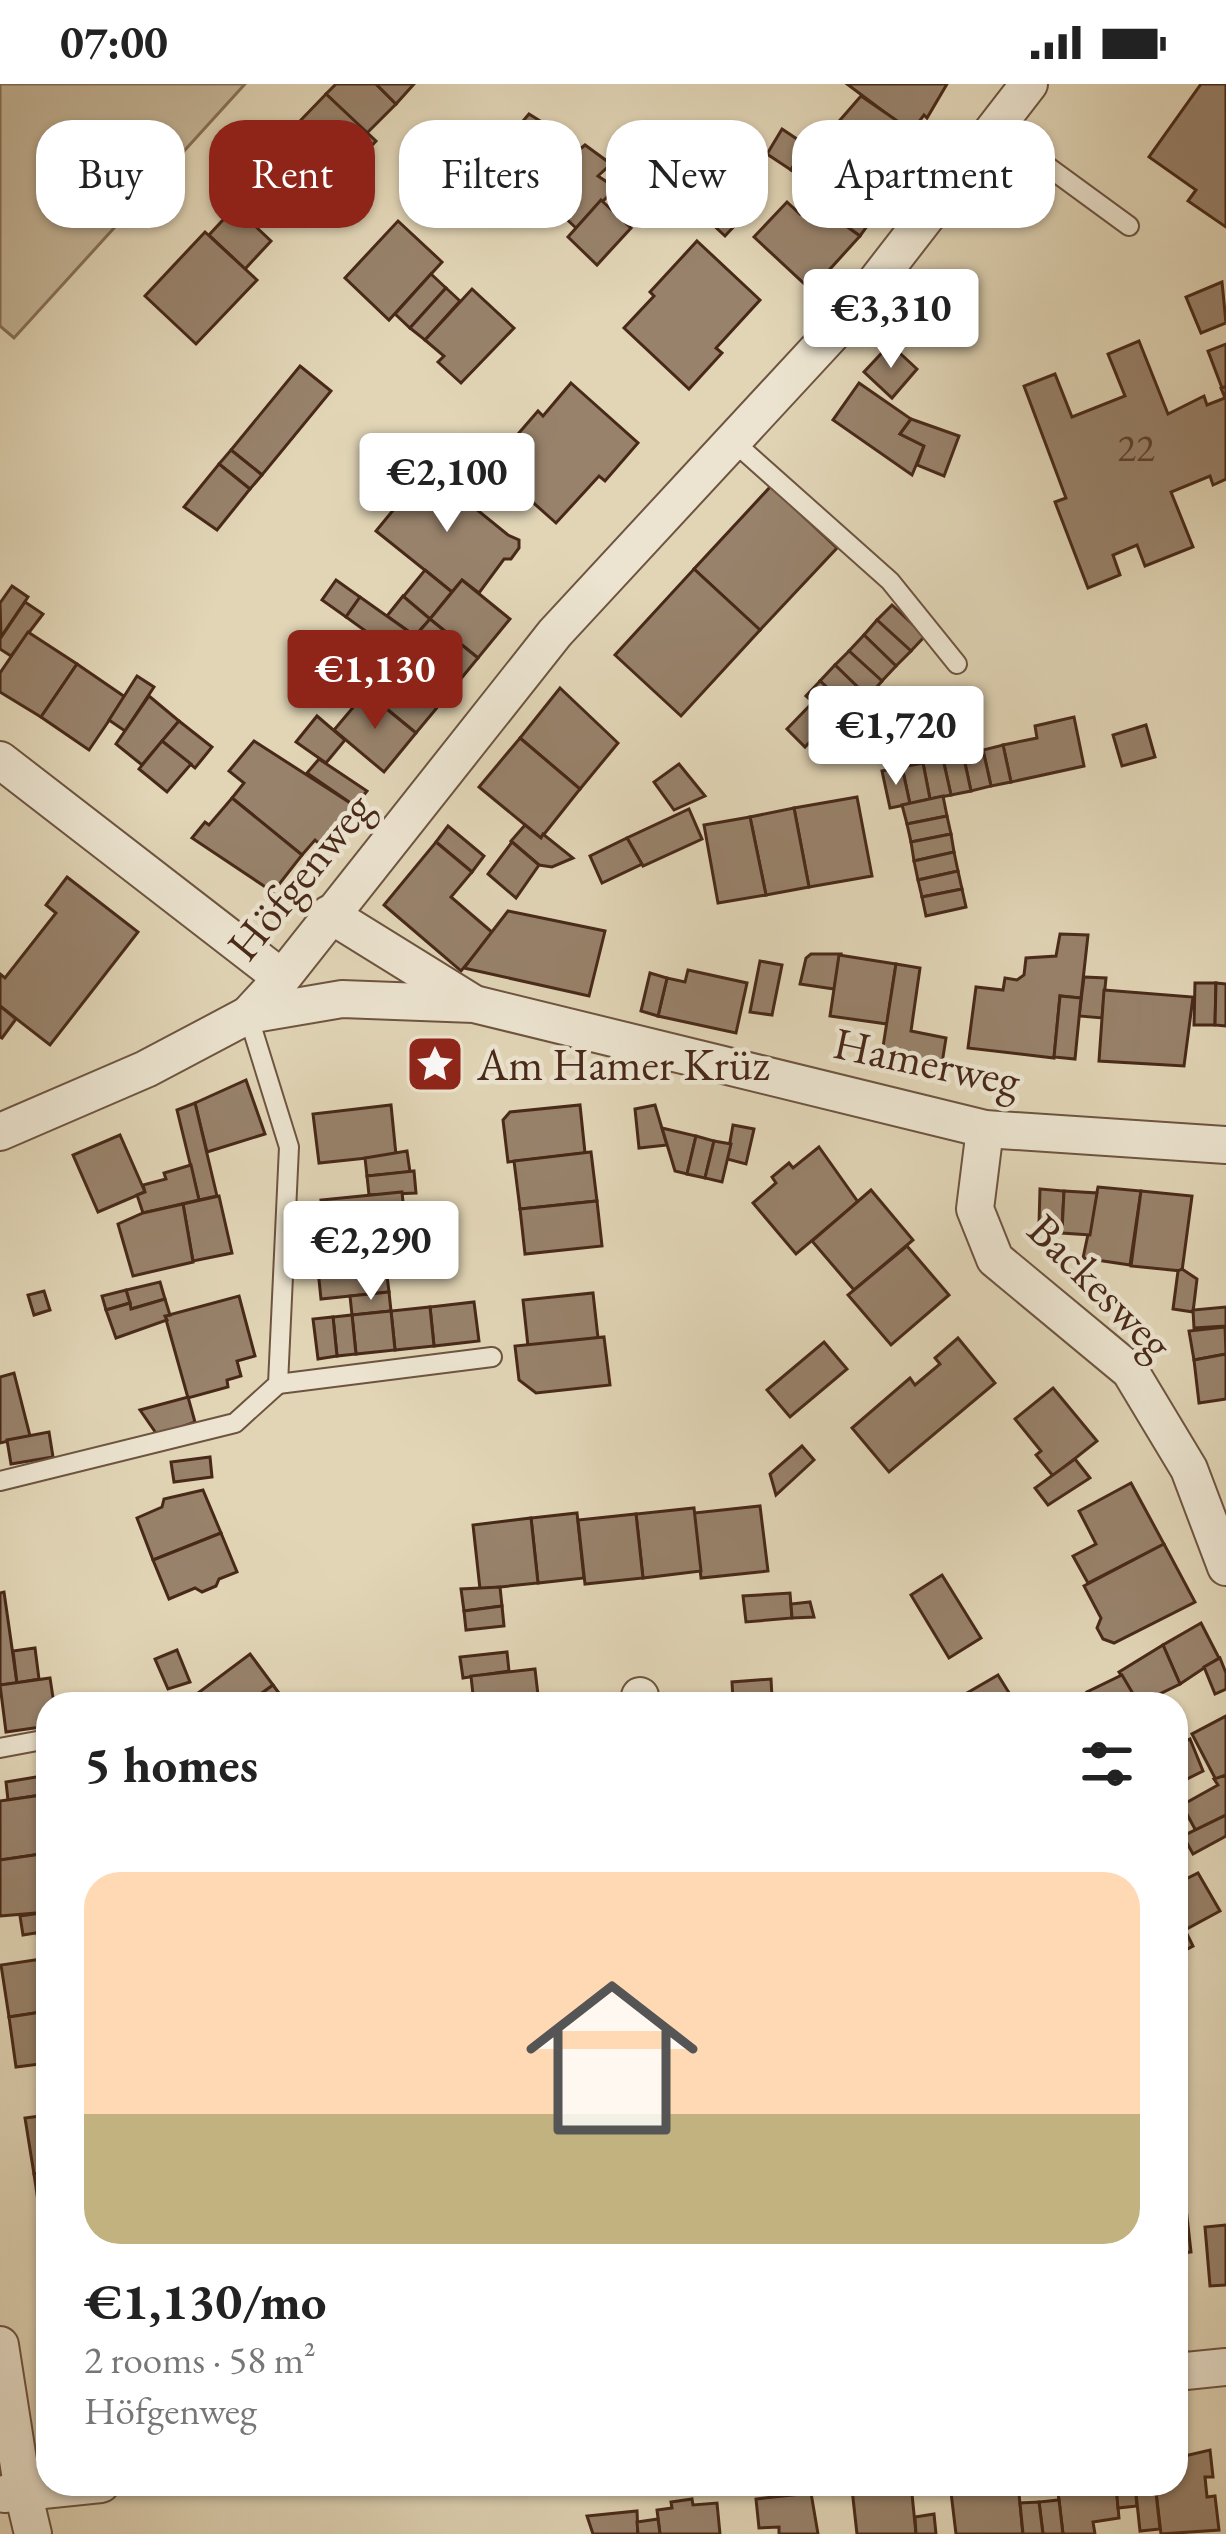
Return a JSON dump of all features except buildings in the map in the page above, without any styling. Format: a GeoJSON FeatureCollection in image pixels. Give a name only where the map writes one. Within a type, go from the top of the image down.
{"type":"FeatureCollection","features":[{"type":"Feature","properties":{"kind":"street","name":"Höfgenweg"},"geometry":{"type":"LineString","coordinates":[[1001,120],[1029,84]]}},
{"type":"Feature","properties":{"kind":"street","name":"Höfgenweg"},"geometry":{"type":"LineString","coordinates":[[248,1015],[555,633],[854,310],[918,228]]}},
{"type":"Feature","properties":{"kind":"street"},"geometry":{"type":"LineString","coordinates":[[0,760],[282,978]]}},
{"type":"Feature","properties":{"kind":"street","name":"Hamerweg"},"geometry":{"type":"LineString","coordinates":[[329,914],[474,1004]]}},
{"type":"Feature","properties":{"kind":"street","name":"Hamerweg"},"geometry":{"type":"LineString","coordinates":[[0,1132],[146,1070],[248,1015],[342,999],[474,1004],[985,1129],[1226,1145]]}},
{"type":"Feature","properties":{"kind":"street","name":"Backesweg"},"geometry":{"type":"LineString","coordinates":[[985,1129],[975,1209],[995,1259],[1130,1371],[1190,1469],[1226,1567]]}},
{"type":"Feature","properties":{"kind":"street"},"geometry":{"type":"LineString","coordinates":[[0,2345],[11,2494],[33,2534]]}},
{"type":"Feature","properties":{"kind":"street"},"geometry":{"type":"LineString","coordinates":[[1188,2371],[1226,2367]]}},
{"type":"Feature","properties":{"kind":"lane"},"geometry":{"type":"LineString","coordinates":[[1055,172],[1129,226]]}},
{"type":"Feature","properties":{"kind":"lane"},"geometry":{"type":"LineString","coordinates":[[734,442],[890,580],[957,664]]}},
{"type":"Feature","properties":{"kind":"lane"},"geometry":{"type":"LineString","coordinates":[[248,1015],[289,1147],[278,1384]]}},
{"type":"Feature","properties":{"kind":"lane"},"geometry":{"type":"LineString","coordinates":[[0,1481],[236,1424],[278,1384],[492,1357]]}},
{"type":"Feature","properties":{"kind":"lane"},"geometry":{"type":"LineString","coordinates":[[0,1748],[36,1741]]}},
{"type":"Feature","properties":{"kind":"shaded area"},"geometry":{"type":"Polygon","coordinates":[[[0,84],[245,84],[185,150],[185,120],[36,120],[36,228],[114,228],[14,338],[0,326],[0,84]]]}},
{"type":"Feature","properties":{"kind":"place","name":"Am Hamer Krüz"},"geometry":{"type":"Point","coordinates":[435,1064]}}]}
